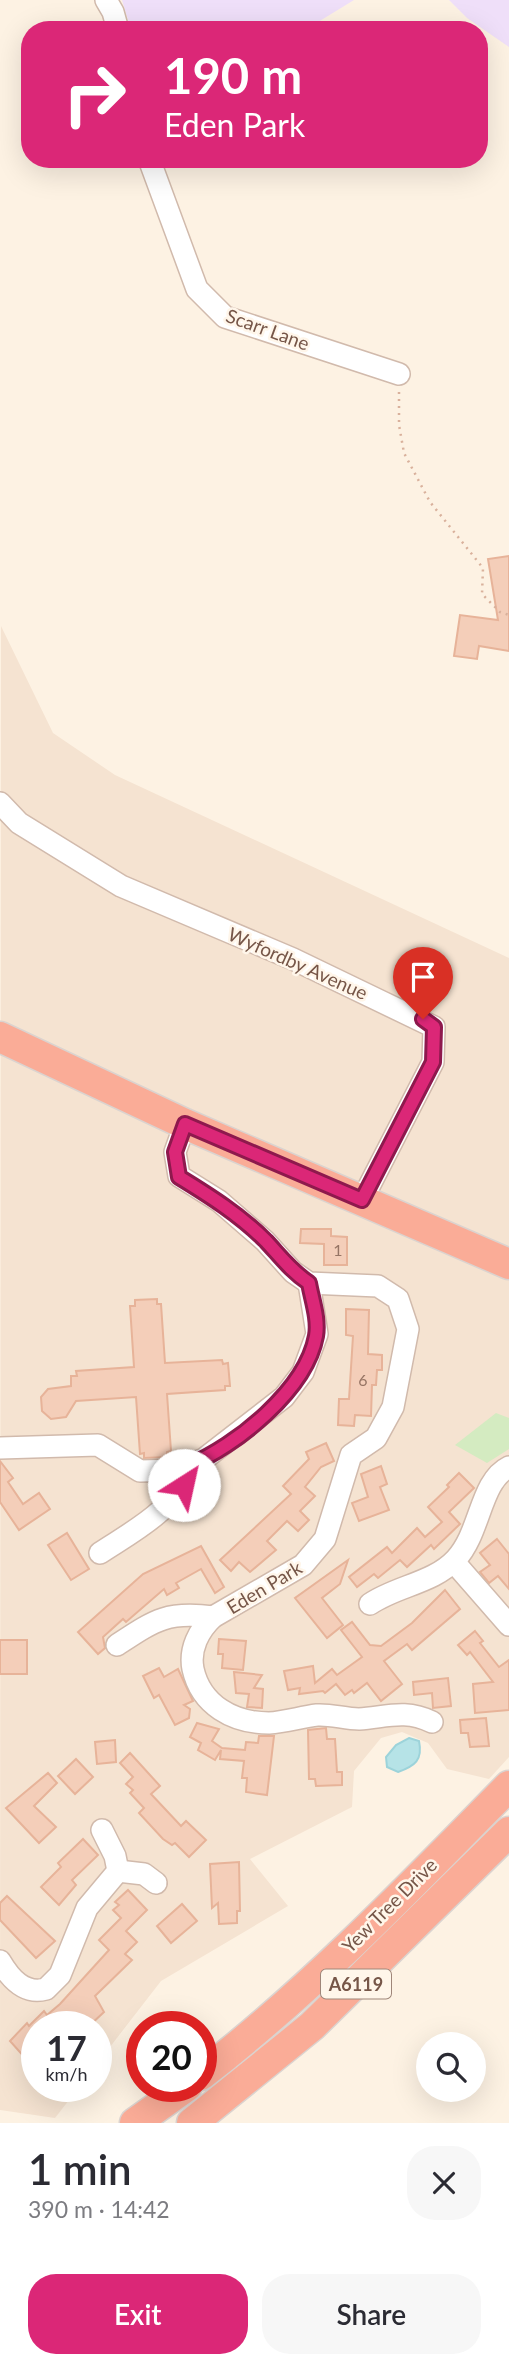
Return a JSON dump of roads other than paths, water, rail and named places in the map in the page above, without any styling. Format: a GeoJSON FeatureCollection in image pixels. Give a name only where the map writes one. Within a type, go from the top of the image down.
{"type":"FeatureCollection","features":[{"type":"Feature","properties":{"kind":"highway"},"geometry":{"type":"LineString","coordinates":[[0,1037],[185,1124],[509,1265]]}},
{"type":"Feature","properties":{"kind":"highway","name":"Yew Tree Drive"},"geometry":{"type":"LineString","coordinates":[[217,2062],[333,1961],[509,1786]]}},
{"type":"Feature","properties":{"kind":"highway","name":"Yew Tree Drive"},"geometry":{"type":"LineString","coordinates":[[191,2123],[312,2026],[509,1832]]}},
{"type":"Feature","properties":{"kind":"highway"},"geometry":{"type":"LineString","coordinates":[[135,2123],[165,2102]]}},
{"type":"Feature","properties":{"kind":"street"},"geometry":{"type":"LineString","coordinates":[[106,0],[116,21]]}},
{"type":"Feature","properties":{"kind":"street","name":"Scarr Lane"},"geometry":{"type":"LineString","coordinates":[[152,168],[197,289],[225,317],[399,374]]}},
{"type":"Feature","properties":{"kind":"street","name":"Wyfordby Avenue"},"geometry":{"type":"LineString","coordinates":[[0,803],[19,823],[121,886],[293,958],[434,1027],[433,1062],[362,1200]]}},
{"type":"Feature","properties":{"kind":"street"},"geometry":{"type":"LineString","coordinates":[[0,1448],[98,1445],[140,1471],[178,1470],[204,1459],[246,1429],[284,1397],[303,1372],[317,1334],[309,1283],[293,1272],[265,1241],[219,1201],[179,1177],[175,1152],[185,1124]]}},
{"type":"Feature","properties":{"kind":"street","name":"Eden Park"},"geometry":{"type":"LineString","coordinates":[[309,1283],[378,1286],[398,1299],[408,1329],[393,1407],[376,1438],[351,1455],[325,1539],[303,1565],[214,1617],[202,1627],[192,1663],[196,1683],[209,1704],[232,1716],[269,1723],[320,1715],[358,1719],[394,1712],[416,1714],[432,1723]]}},
{"type":"Feature","properties":{"kind":"street"},"geometry":{"type":"LineString","coordinates":[[100,1553],[151,1519],[184,1485],[188,1466]]}},
{"type":"Feature","properties":{"kind":"street"},"geometry":{"type":"LineString","coordinates":[[370,1604],[390,1591],[423,1581],[454,1562],[468,1545],[490,1483],[499,1472],[509,1467]]}},
{"type":"Feature","properties":{"kind":"street"},"geometry":{"type":"LineString","coordinates":[[454,1562],[509,1625]]}},
{"type":"Feature","properties":{"kind":"street","name":"Eden Park"},"geometry":{"type":"LineString","coordinates":[[117,1645],[156,1620],[169,1615],[214,1617]]}},
{"type":"Feature","properties":{"kind":"street"},"geometry":{"type":"LineString","coordinates":[[102,1830],[115,1856],[118,1871]]}},
{"type":"Feature","properties":{"kind":"street"},"geometry":{"type":"LineString","coordinates":[[118,1871],[144,1874],[156,1883]]}},
{"type":"Feature","properties":{"kind":"street"},"geometry":{"type":"LineString","coordinates":[[0,1961],[8,1974],[23,1987],[46,1989],[60,1975],[87,1908],[118,1871]]}},
{"type":"Feature","properties":{"kind":"water"},"geometry":{"type":"Polygon","coordinates":[[[409,1738],[419,1741],[419,1758],[398,1772],[387,1767],[386,1757],[396,1745],[409,1738]]]}}]}
